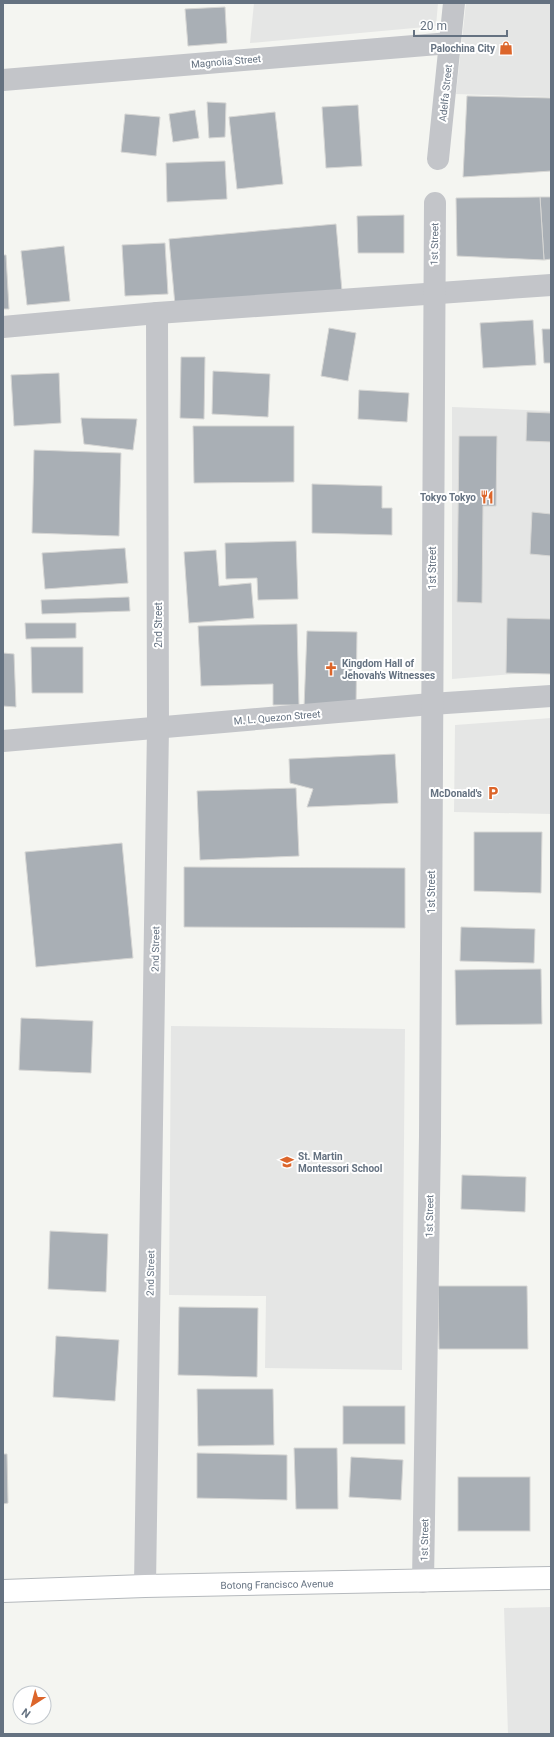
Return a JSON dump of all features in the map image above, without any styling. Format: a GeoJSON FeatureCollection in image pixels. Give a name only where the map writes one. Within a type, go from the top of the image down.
{"type":"FeatureCollection","features":[{"type":"Feature","properties":{"kind":"street","name":"Adelfa Street"},"geometry":{"type":"LineString","coordinates":[[438,159],[454,3]]}},
{"type":"Feature","properties":{"kind":"street","name":"Magnolia Street"},"geometry":{"type":"LineString","coordinates":[[3,80],[450,43]]}},
{"type":"Feature","properties":{"kind":"street","name":"1st Street"},"geometry":{"type":"LineString","coordinates":[[423,1582],[430,1128],[431,704],[435,203]]}},
{"type":"Feature","properties":{"kind":"street"},"geometry":{"type":"LineString","coordinates":[[3,327],[157,313],[434,292],[551,285]]}},
{"type":"Feature","properties":{"kind":"street","name":"2nd Street"},"geometry":{"type":"LineString","coordinates":[[145,1586],[158,727],[157,313]]}},
{"type":"Feature","properties":{"kind":"street","name":"M. L. Quezon Street"},"geometry":{"type":"LineString","coordinates":[[3,741],[431,704],[551,696]]}},
{"type":"Feature","properties":{"kind":"street","name":"Botong Francisco Avenue"},"geometry":{"type":"LineString","coordinates":[[3,1591],[145,1586],[423,1582],[551,1578]]}},
{"type":"Feature","properties":{"kind":"shaded area","name":"Palochina City"},"geometry":{"type":"Polygon","coordinates":[[[254,3],[438,3],[436,26],[250,43],[254,3]]]}},
{"type":"Feature","properties":{"kind":"shaded area","name":"Palochina City"},"geometry":{"type":"Polygon","coordinates":[[[466,3],[551,3],[551,97],[456,94],[466,3]]]}},
{"type":"Feature","properties":{"kind":"shaded area"},"geometry":{"type":"Polygon","coordinates":[[[452,407],[551,411],[551,671],[452,679],[452,407]]]}},
{"type":"Feature","properties":{"kind":"shaded area"},"geometry":{"type":"Polygon","coordinates":[[[551,718],[551,814],[454,812],[455,725],[551,718]]]}},
{"type":"Feature","properties":{"kind":"shaded area","name":"St. Martin Montessori School"},"geometry":{"type":"Polygon","coordinates":[[[171,1026],[405,1029],[402,1370],[265,1368],[266,1296],[169,1295],[171,1026]]]}},
{"type":"Feature","properties":{"kind":"shaded area"},"geometry":{"type":"Polygon","coordinates":[[[551,1607],[551,1734],[508,1734],[504,1608],[551,1607]]]}},
{"type":"Feature","properties":{"kind":"building"},"geometry":{"type":"Polygon","coordinates":[[[225,7],[227,43],[188,46],[185,9],[225,7]]]}},
{"type":"Feature","properties":{"kind":"building"},"geometry":{"type":"Polygon","coordinates":[[[467,96],[551,98],[551,171],[463,177],[467,96]]]}},
{"type":"Feature","properties":{"kind":"building"},"geometry":{"type":"Polygon","coordinates":[[[207,102],[226,103],[225,137],[209,138],[207,102]]]}},
{"type":"Feature","properties":{"kind":"building"},"geometry":{"type":"Polygon","coordinates":[[[358,105],[362,166],[326,168],[322,107],[358,105]]]}},
{"type":"Feature","properties":{"kind":"building"},"geometry":{"type":"Polygon","coordinates":[[[195,110],[199,138],[173,142],[169,114],[195,110]]]}},
{"type":"Feature","properties":{"kind":"building"},"geometry":{"type":"Polygon","coordinates":[[[275,112],[283,184],[237,189],[229,117],[275,112]]]}},
{"type":"Feature","properties":{"kind":"building"},"geometry":{"type":"Polygon","coordinates":[[[125,114],[160,117],[156,156],[121,152],[125,114]]]}},
{"type":"Feature","properties":{"kind":"building"},"geometry":{"type":"Polygon","coordinates":[[[225,161],[227,199],[167,202],[166,163],[225,161]]]}},
{"type":"Feature","properties":{"kind":"building"},"geometry":{"type":"Polygon","coordinates":[[[540,197],[551,197],[551,259],[544,260],[540,197]]]}},
{"type":"Feature","properties":{"kind":"building"},"geometry":{"type":"Polygon","coordinates":[[[540,197],[544,260],[457,256],[456,198],[540,197]]]}},
{"type":"Feature","properties":{"kind":"building"},"geometry":{"type":"Polygon","coordinates":[[[404,215],[404,253],[358,253],[357,216],[404,215]]]}},
{"type":"Feature","properties":{"kind":"building"},"geometry":{"type":"Polygon","coordinates":[[[336,224],[342,291],[175,305],[169,239],[336,224]]]}},
{"type":"Feature","properties":{"kind":"building"},"geometry":{"type":"Polygon","coordinates":[[[165,243],[168,294],[125,296],[122,245],[165,243]]]}},
{"type":"Feature","properties":{"kind":"building"},"geometry":{"type":"Polygon","coordinates":[[[64,246],[70,301],[27,305],[21,251],[64,246]]]}},
{"type":"Feature","properties":{"kind":"building"},"geometry":{"type":"Polygon","coordinates":[[[3,255],[6,255],[9,309],[3,309],[3,255]]]}},
{"type":"Feature","properties":{"kind":"building"},"geometry":{"type":"Polygon","coordinates":[[[533,320],[536,365],[483,368],[480,323],[533,320]]]}},
{"type":"Feature","properties":{"kind":"building"},"geometry":{"type":"Polygon","coordinates":[[[329,328],[356,333],[348,381],[321,376],[329,328]]]}},
{"type":"Feature","properties":{"kind":"building"},"geometry":{"type":"Polygon","coordinates":[[[542,329],[551,329],[551,363],[544,363],[542,329]]]}},
{"type":"Feature","properties":{"kind":"building"},"geometry":{"type":"Polygon","coordinates":[[[181,357],[205,357],[204,419],[180,418],[181,357]]]}},
{"type":"Feature","properties":{"kind":"building"},"geometry":{"type":"Polygon","coordinates":[[[213,371],[270,374],[268,417],[212,414],[213,371]]]}},
{"type":"Feature","properties":{"kind":"building"},"geometry":{"type":"Polygon","coordinates":[[[59,373],[61,423],[14,426],[11,375],[59,373]]]}},
{"type":"Feature","properties":{"kind":"building"},"geometry":{"type":"Polygon","coordinates":[[[359,390],[409,393],[407,422],[358,419],[359,390]]]}},
{"type":"Feature","properties":{"kind":"building"},"geometry":{"type":"Polygon","coordinates":[[[527,412],[551,413],[551,442],[526,441],[527,412]]]}},
{"type":"Feature","properties":{"kind":"building"},"geometry":{"type":"Polygon","coordinates":[[[81,418],[137,419],[133,450],[84,444],[81,418]]]}},
{"type":"Feature","properties":{"kind":"building"},"geometry":{"type":"Polygon","coordinates":[[[193,426],[294,426],[294,482],[194,483],[193,426]]]}},
{"type":"Feature","properties":{"kind":"building"},"geometry":{"type":"Polygon","coordinates":[[[459,436],[497,436],[496,506],[483,506],[482,603],[457,602],[459,436]]]}},
{"type":"Feature","properties":{"kind":"building"},"geometry":{"type":"Polygon","coordinates":[[[34,450],[121,453],[119,536],[32,533],[34,450]]]}},
{"type":"Feature","properties":{"kind":"building"},"geometry":{"type":"Polygon","coordinates":[[[312,484],[382,486],[382,508],[392,508],[392,535],[312,533],[312,484]]]}},
{"type":"Feature","properties":{"kind":"building"},"geometry":{"type":"Polygon","coordinates":[[[532,512],[551,514],[551,556],[530,554],[532,512]]]}},
{"type":"Feature","properties":{"kind":"building"},"geometry":{"type":"Polygon","coordinates":[[[296,541],[298,599],[258,600],[257,578],[226,579],[225,543],[296,541]]]}},
{"type":"Feature","properties":{"kind":"building"},"geometry":{"type":"Polygon","coordinates":[[[125,548],[128,583],[45,589],[42,553],[125,548]]]}},
{"type":"Feature","properties":{"kind":"building"},"geometry":{"type":"Polygon","coordinates":[[[216,550],[219,586],[251,583],[254,618],[189,623],[184,552],[216,550]]]}},
{"type":"Feature","properties":{"kind":"building"},"geometry":{"type":"Polygon","coordinates":[[[129,597],[130,611],[42,614],[41,600],[129,597]]]}},
{"type":"Feature","properties":{"kind":"building"},"geometry":{"type":"Polygon","coordinates":[[[507,618],[551,619],[551,674],[506,673],[507,618]]]}},
{"type":"Feature","properties":{"kind":"building"},"geometry":{"type":"Polygon","coordinates":[[[25,623],[76,623],[76,638],[26,639],[25,623]]]}},
{"type":"Feature","properties":{"kind":"building"},"geometry":{"type":"Polygon","coordinates":[[[297,624],[299,705],[273,705],[273,684],[201,686],[198,626],[297,624]]]}},
{"type":"Feature","properties":{"kind":"building","name":"Kingdom Hall of Jehovah's Witnesses"},"geometry":{"type":"Polygon","coordinates":[[[307,631],[357,632],[356,706],[304,708],[307,631]]]}},
{"type":"Feature","properties":{"kind":"building"},"geometry":{"type":"Polygon","coordinates":[[[31,647],[83,647],[83,693],[32,693],[31,647]]]}},
{"type":"Feature","properties":{"kind":"building"},"geometry":{"type":"Polygon","coordinates":[[[3,653],[14,654],[16,707],[3,706],[3,653]]]}},
{"type":"Feature","properties":{"kind":"building"},"geometry":{"type":"Polygon","coordinates":[[[395,754],[398,803],[307,807],[313,789],[290,783],[289,759],[395,754]]]}},
{"type":"Feature","properties":{"kind":"building"},"geometry":{"type":"Polygon","coordinates":[[[296,788],[299,856],[200,860],[197,791],[296,788]]]}},
{"type":"Feature","properties":{"kind":"building"},"geometry":{"type":"Polygon","coordinates":[[[474,832],[542,832],[541,893],[474,891],[474,832]]]}},
{"type":"Feature","properties":{"kind":"building"},"geometry":{"type":"Polygon","coordinates":[[[122,843],[133,958],[36,967],[25,852],[122,843]]]}},
{"type":"Feature","properties":{"kind":"building"},"geometry":{"type":"Polygon","coordinates":[[[184,867],[405,868],[405,928],[184,927],[184,867]]]}},
{"type":"Feature","properties":{"kind":"building"},"geometry":{"type":"Polygon","coordinates":[[[461,927],[535,929],[534,963],[460,961],[461,927]]]}},
{"type":"Feature","properties":{"kind":"building"},"geometry":{"type":"Polygon","coordinates":[[[541,969],[542,1024],[456,1025],[455,970],[541,969]]]}},
{"type":"Feature","properties":{"kind":"building"},"geometry":{"type":"Polygon","coordinates":[[[21,1018],[93,1021],[91,1073],[19,1070],[21,1018]]]}},
{"type":"Feature","properties":{"kind":"building"},"geometry":{"type":"Polygon","coordinates":[[[462,1175],[526,1177],[525,1212],[461,1209],[462,1175]]]}},
{"type":"Feature","properties":{"kind":"building"},"geometry":{"type":"Polygon","coordinates":[[[50,1231],[108,1234],[106,1292],[48,1289],[50,1231]]]}},
{"type":"Feature","properties":{"kind":"building"},"geometry":{"type":"Polygon","coordinates":[[[438,1286],[527,1286],[528,1349],[439,1349],[438,1286]]]}},
{"type":"Feature","properties":{"kind":"building"},"geometry":{"type":"Polygon","coordinates":[[[179,1307],[258,1308],[257,1377],[178,1375],[179,1307]]]}},
{"type":"Feature","properties":{"kind":"building"},"geometry":{"type":"Polygon","coordinates":[[[56,1336],[119,1340],[115,1401],[53,1397],[56,1336]]]}},
{"type":"Feature","properties":{"kind":"building"},"geometry":{"type":"Polygon","coordinates":[[[197,1389],[273,1389],[274,1445],[198,1446],[197,1389]]]}},
{"type":"Feature","properties":{"kind":"building"},"geometry":{"type":"Polygon","coordinates":[[[343,1406],[405,1406],[405,1444],[343,1444],[343,1406]]]}},
{"type":"Feature","properties":{"kind":"building"},"geometry":{"type":"Polygon","coordinates":[[[294,1448],[337,1448],[338,1509],[296,1509],[294,1448]]]}},
{"type":"Feature","properties":{"kind":"building"},"geometry":{"type":"Polygon","coordinates":[[[197,1453],[287,1455],[287,1500],[197,1498],[197,1453]]]}},
{"type":"Feature","properties":{"kind":"building"},"geometry":{"type":"Polygon","coordinates":[[[3,1454],[7,1454],[8,1503],[3,1504],[3,1454]]]}},
{"type":"Feature","properties":{"kind":"building"},"geometry":{"type":"Polygon","coordinates":[[[351,1457],[403,1460],[401,1500],[349,1497],[351,1457]]]}},
{"type":"Feature","properties":{"kind":"building"},"geometry":{"type":"Polygon","coordinates":[[[458,1477],[530,1477],[530,1531],[458,1531],[458,1477]]]}},
{"type":"Feature","properties":{"kind":"place","name":"Palochina City"},"geometry":{"type":"Point","coordinates":[506,48]}},
{"type":"Feature","properties":{"kind":"place","name":"Tokyo Tokyo"},"geometry":{"type":"Point","coordinates":[487,497]}},
{"type":"Feature","properties":{"kind":"place","name":"Kingdom Hall of Jehovah's Witnesses"},"geometry":{"type":"Point","coordinates":[331,669]}},
{"type":"Feature","properties":{"kind":"place","name":"McDonald's"},"geometry":{"type":"Point","coordinates":[493,793]}},
{"type":"Feature","properties":{"kind":"place","name":"St. Martin Montessori School"},"geometry":{"type":"Point","coordinates":[287,1162]}}]}
